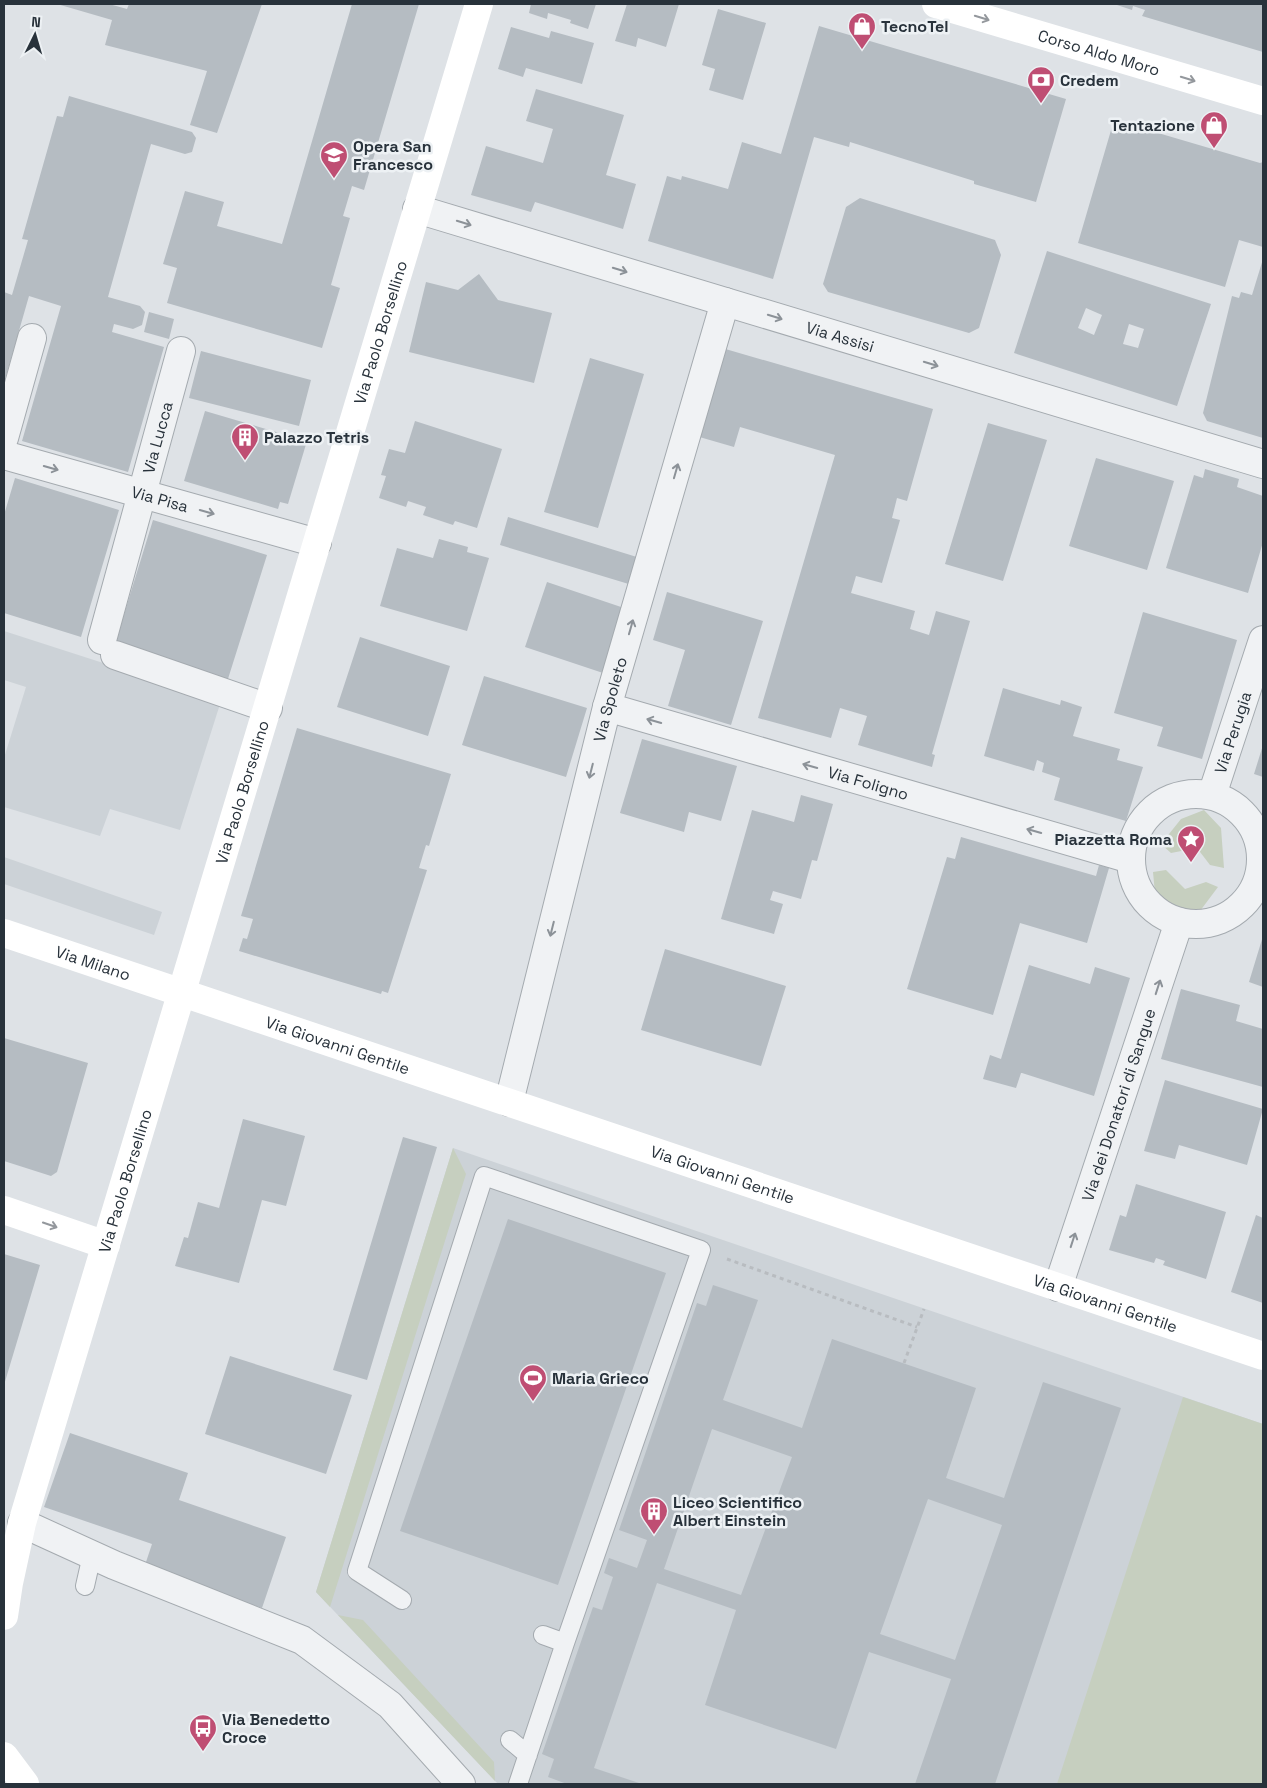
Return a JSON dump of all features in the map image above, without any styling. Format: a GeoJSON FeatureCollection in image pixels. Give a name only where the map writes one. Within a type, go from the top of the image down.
{"type":"FeatureCollection","features":[{"type":"Feature","properties":{"kind":"street","name":"Via Paolo Borsellino"},"geometry":{"type":"LineString","coordinates":[[4,1616],[5,1586],[22,1523],[479,4]]}},
{"type":"Feature","properties":{"kind":"street","name":"Corso Aldo Moro"},"geometry":{"type":"LineString","coordinates":[[936,4],[1263,101]]}},
{"type":"Feature","properties":{"kind":"street","name":"Via Assisi"},"geometry":{"type":"LineString","coordinates":[[417,209],[1263,464]]}},
{"type":"Feature","properties":{"kind":"street","name":"Via Spoleto"},"geometry":{"type":"LineString","coordinates":[[509,1102],[607,707],[725,302]]}},
{"type":"Feature","properties":{"kind":"street"},"geometry":{"type":"LineString","coordinates":[[4,438],[32,338]]}},
{"type":"Feature","properties":{"kind":"street","name":"Via Lucca"},"geometry":{"type":"LineString","coordinates":[[182,351],[142,494],[108,647],[268,708]]}},
{"type":"Feature","properties":{"kind":"street","name":"Via Pisa"},"geometry":{"type":"LineString","coordinates":[[4,455],[317,543]]}},
{"type":"Feature","properties":{"kind":"street","name":"Via Perugia"},"geometry":{"type":"LineString","coordinates":[[1212,795],[1263,640]]}},
{"type":"Feature","properties":{"kind":"street","name":"Via Foligno"},"geometry":{"type":"LineString","coordinates":[[607,707],[1131,859]]}},
{"type":"Feature","properties":{"kind":"street"},"geometry":{"type":"LineString","coordinates":[[1192,793],[1212,795],[1230,802],[1245,815],[1256,831],[1262,849],[1259,888],[1242,906],[1224,918],[1202,924],[1180,922],[1160,913],[1144,899],[1134,880],[1131,859],[1133,840],[1142,821],[1156,807],[1173,797],[1192,793]]}},
{"type":"Feature","properties":{"kind":"street","name":"Via dei Donatori di Sangue"},"geometry":{"type":"LineString","coordinates":[[1058,1287],[1180,922]]}},
{"type":"Feature","properties":{"kind":"street","name":"Via Milano"},"geometry":{"type":"LineString","coordinates":[[4,933],[182,992]]}},
{"type":"Feature","properties":{"kind":"street","name":"Via Giovanni Gentile"},"geometry":{"type":"LineString","coordinates":[[182,992],[1263,1356]]}},
{"type":"Feature","properties":{"kind":"street"},"geometry":{"type":"LineString","coordinates":[[4,1210],[106,1245]]}},
{"type":"Feature","properties":{"kind":"street"},"geometry":{"type":"LineString","coordinates":[[22,1523],[114,1565],[302,1640],[390,1705],[461,1784]]}},
{"type":"Feature","properties":{"kind":"street"},"geometry":{"type":"LineString","coordinates":[[4,1756],[24,1784]]}},
{"type":"Feature","properties":{"kind":"lane"},"geometry":{"type":"LineString","coordinates":[[402,1600],[356,1571],[484,1176],[701,1250],[518,1784]]}},
{"type":"Feature","properties":{"kind":"lane"},"geometry":{"type":"LineString","coordinates":[[85,1586],[92,1555]]}},
{"type":"Feature","properties":{"kind":"lane"},"geometry":{"type":"LineString","coordinates":[[543,1634],[565,1643]]}},
{"type":"Feature","properties":{"kind":"lane"},"geometry":{"type":"LineString","coordinates":[[510,1740],[528,1755]]}},
{"type":"Feature","properties":{"kind":"path"},"geometry":{"type":"LineString","coordinates":[[752,1268],[917,1327]]}},
{"type":"Feature","properties":{"kind":"path"},"geometry":{"type":"LineString","coordinates":[[904,1363],[924,1308]]}},
{"type":"Feature","properties":{"kind":"shaded area"},"geometry":{"type":"Polygon","coordinates":[[[4,631],[221,701],[180,830],[110,809],[100,836],[4,807],[4,758],[26,687],[4,680],[4,631]]]}},
{"type":"Feature","properties":{"kind":"shaded area"},"geometry":{"type":"Polygon","coordinates":[[[4,857],[162,912],[154,935],[4,884],[4,857]]]}},
{"type":"Feature","properties":{"kind":"shaded area"},"geometry":{"type":"Polygon","coordinates":[[[453,1148],[1263,1424],[1263,1784],[498,1784],[316,1592],[453,1148]]]}},
{"type":"Feature","properties":{"kind":"green space"},"geometry":{"type":"Polygon","coordinates":[[[1204,810],[1221,828],[1224,868],[1210,865],[1197,848],[1171,853],[1161,844],[1181,819],[1204,810]]]}},
{"type":"Feature","properties":{"kind":"green space"},"geometry":{"type":"Polygon","coordinates":[[[1166,870],[1185,889],[1206,882],[1218,887],[1194,919],[1171,924],[1156,904],[1153,872],[1166,870]]]}},
{"type":"Feature","properties":{"kind":"green space"},"geometry":{"type":"Polygon","coordinates":[[[453,1148],[466,1174],[330,1607],[316,1592],[453,1148]]]}},
{"type":"Feature","properties":{"kind":"green space"},"geometry":{"type":"Polygon","coordinates":[[[1183,1397],[1263,1424],[1263,1784],[1057,1784],[1183,1397]]]}},
{"type":"Feature","properties":{"kind":"green space"},"geometry":{"type":"Polygon","coordinates":[[[338,1615],[363,1620],[494,1762],[495,1781],[338,1615]]]}},
{"type":"Feature","properties":{"kind":"building"},"geometry":{"type":"Polygon","coordinates":[[[57,4],[109,4],[127,9],[129,4],[262,4],[217,133],[190,125],[207,71],[105,45],[112,20],[57,4]]]}},
{"type":"Feature","properties":{"kind":"building","name":"Opera San Francesco"},"geometry":{"type":"Polygon","coordinates":[[[352,4],[419,4],[364,190],[352,186],[343,216],[350,218],[331,285],[340,288],[322,348],[167,303],[177,268],[163,264],[185,191],[224,202],[217,226],[282,244],[352,4]]]}},
{"type":"Feature","properties":{"kind":"building"},"geometry":{"type":"Polygon","coordinates":[[[531,4],[596,4],[588,29],[570,23],[571,20],[548,13],[547,19],[529,13],[531,4]]]}},
{"type":"Feature","properties":{"kind":"building"},"geometry":{"type":"Polygon","coordinates":[[[627,4],[679,4],[666,47],[638,38],[636,47],[615,41],[627,4]]]}},
{"type":"Feature","properties":{"kind":"building"},"geometry":{"type":"Polygon","coordinates":[[[1114,4],[1263,4],[1263,52],[1142,16],[1145,10],[1133,6],[1132,10],[1114,4]]]}},
{"type":"Feature","properties":{"kind":"building"},"geometry":{"type":"Polygon","coordinates":[[[718,9],[766,23],[743,100],[709,90],[715,69],[702,65],[718,9]]]}},
{"type":"Feature","properties":{"kind":"building"},"geometry":{"type":"Polygon","coordinates":[[[819,26],[1066,99],[1036,202],[974,184],[974,181],[850,142],[849,147],[814,137],[773,279],[648,241],[667,176],[681,180],[682,176],[728,189],[742,142],[781,154],[819,26]]]}},
{"type":"Feature","properties":{"kind":"building"},"geometry":{"type":"Polygon","coordinates":[[[511,27],[549,38],[551,31],[594,43],[582,84],[526,68],[523,77],[498,69],[511,27]]]}},
{"type":"Feature","properties":{"kind":"building"},"geometry":{"type":"Polygon","coordinates":[[[536,89],[624,115],[606,175],[636,184],[623,229],[535,202],[531,212],[471,195],[486,146],[543,163],[553,129],[526,121],[536,89]]]}},
{"type":"Feature","properties":{"kind":"building"},"geometry":{"type":"Polygon","coordinates":[[[69,96],[192,132],[196,138],[192,152],[185,154],[151,144],[108,297],[140,306],[145,312],[142,325],[133,329],[114,324],[112,332],[164,347],[128,472],[22,441],[61,306],[29,296],[4,383],[4,292],[12,295],[28,240],[22,239],[57,116],[63,117],[69,96]]]}},
{"type":"Feature","properties":{"kind":"building"},"geometry":{"type":"Polygon","coordinates":[[[1114,120],[1260,163],[1263,162],[1263,247],[1239,240],[1225,287],[1078,243],[1114,120]]]}},
{"type":"Feature","properties":{"kind":"building"},"geometry":{"type":"Polygon","coordinates":[[[860,198],[995,240],[1001,255],[979,328],[969,333],[828,292],[823,284],[846,207],[860,198]]]}},
{"type":"Feature","properties":{"kind":"building"},"geometry":{"type":"Polygon","coordinates":[[[1047,251],[1211,304],[1177,406],[1014,353],[1047,251]],[[1086,308],[1078,328],[1094,335],[1102,315],[1086,308]],[[1129,324],[1123,344],[1138,348],[1144,329],[1129,324]]]}},
{"type":"Feature","properties":{"kind":"building"},"geometry":{"type":"Polygon","coordinates":[[[1263,259],[1263,438],[1207,421],[1203,413],[1232,296],[1239,298],[1241,292],[1252,295],[1263,259]]]}},
{"type":"Feature","properties":{"kind":"building"},"geometry":{"type":"Polygon","coordinates":[[[479,274],[498,300],[552,313],[534,383],[409,352],[426,282],[458,290],[479,274]]]}},
{"type":"Feature","properties":{"kind":"building"},"geometry":{"type":"Polygon","coordinates":[[[149,312],[174,319],[169,339],[144,332],[149,312]]]}},
{"type":"Feature","properties":{"kind":"building"},"geometry":{"type":"Polygon","coordinates":[[[722,348],[933,409],[907,501],[897,498],[892,518],[900,520],[882,583],[856,576],[851,593],[915,611],[910,629],[929,635],[936,611],[970,621],[932,754],[935,755],[932,767],[858,745],[867,716],[840,708],[831,738],[758,718],[835,455],[740,427],[734,447],[696,436],[722,348]]]}},
{"type":"Feature","properties":{"kind":"building"},"geometry":{"type":"Polygon","coordinates":[[[201,351],[311,380],[299,426],[189,398],[201,351]]]}},
{"type":"Feature","properties":{"kind":"building"},"geometry":{"type":"Polygon","coordinates":[[[590,358],[644,374],[598,528],[544,512],[590,358]]]}},
{"type":"Feature","properties":{"kind":"building","name":"Palazzo Tetris"},"geometry":{"type":"Polygon","coordinates":[[[205,411],[307,441],[288,504],[280,502],[278,509],[184,481],[205,411]]]}},
{"type":"Feature","properties":{"kind":"building"},"geometry":{"type":"Polygon","coordinates":[[[415,421],[502,449],[477,528],[455,521],[453,525],[423,515],[426,507],[408,501],[406,507],[379,498],[386,476],[381,475],[389,449],[405,453],[415,421]]]}},
{"type":"Feature","properties":{"kind":"building"},"geometry":{"type":"Polygon","coordinates":[[[988,423],[1047,440],[1003,581],[945,564],[988,423]]]}},
{"type":"Feature","properties":{"kind":"building"},"geometry":{"type":"Polygon","coordinates":[[[1096,458],[1174,481],[1147,570],[1069,546],[1096,458]]]}},
{"type":"Feature","properties":{"kind":"building"},"geometry":{"type":"Polygon","coordinates":[[[1205,469],[1239,479],[1237,487],[1263,496],[1263,542],[1248,593],[1166,568],[1194,475],[1203,478],[1205,469]]]}},
{"type":"Feature","properties":{"kind":"building"},"geometry":{"type":"Polygon","coordinates":[[[15,478],[119,510],[81,637],[4,613],[4,515],[15,478]]]}},
{"type":"Feature","properties":{"kind":"building"},"geometry":{"type":"Polygon","coordinates":[[[508,517],[640,558],[632,585],[500,545],[508,517]]]}},
{"type":"Feature","properties":{"kind":"building"},"geometry":{"type":"Polygon","coordinates":[[[153,520],[267,555],[227,682],[114,647],[153,520]]]}},
{"type":"Feature","properties":{"kind":"building"},"geometry":{"type":"Polygon","coordinates":[[[439,539],[468,547],[467,552],[489,558],[467,631],[380,606],[397,548],[433,558],[439,539]]]}},
{"type":"Feature","properties":{"kind":"building"},"geometry":{"type":"Polygon","coordinates":[[[547,582],[624,608],[609,675],[525,647],[547,582]]]}},
{"type":"Feature","properties":{"kind":"building"},"geometry":{"type":"Polygon","coordinates":[[[667,592],[763,621],[731,725],[668,706],[685,650],[653,640],[667,592]]]}},
{"type":"Feature","properties":{"kind":"building"},"geometry":{"type":"Polygon","coordinates":[[[1143,612],[1237,640],[1202,759],[1157,746],[1163,727],[1114,713],[1143,612]]]}},
{"type":"Feature","properties":{"kind":"building"},"geometry":{"type":"Polygon","coordinates":[[[360,637],[450,666],[428,736],[337,707],[360,637]]]}},
{"type":"Feature","properties":{"kind":"building"},"geometry":{"type":"Polygon","coordinates":[[[484,676],[587,708],[566,777],[462,745],[484,676]]]}},
{"type":"Feature","properties":{"kind":"building"},"geometry":{"type":"Polygon","coordinates":[[[1003,688],[1060,705],[1061,700],[1082,707],[1073,736],[1120,749],[1117,760],[1143,767],[1126,821],[1054,800],[1060,778],[1042,772],[1044,763],[1037,760],[1034,771],[984,756],[1003,688]]]}},
{"type":"Feature","properties":{"kind":"building"},"geometry":{"type":"Polygon","coordinates":[[[297,728],[451,774],[429,846],[426,845],[419,868],[427,870],[388,993],[382,991],[381,994],[239,951],[243,938],[247,939],[253,919],[241,916],[297,728]]]}},
{"type":"Feature","properties":{"kind":"building"},"geometry":{"type":"Polygon","coordinates":[[[642,739],[737,766],[721,821],[689,812],[684,832],[620,813],[642,739]]]}},
{"type":"Feature","properties":{"kind":"building"},"geometry":{"type":"Polygon","coordinates":[[[1263,745],[1263,777],[1254,774],[1263,745]]]}},
{"type":"Feature","properties":{"kind":"building"},"geometry":{"type":"Polygon","coordinates":[[[801,795],[833,804],[817,861],[812,860],[801,899],[773,891],[770,900],[783,904],[774,934],[721,919],[752,810],[794,822],[801,795]]]}},
{"type":"Feature","properties":{"kind":"building"},"geometry":{"type":"Polygon","coordinates":[[[961,837],[1096,876],[1099,865],[1109,868],[1087,943],[1020,923],[993,1015],[907,989],[947,857],[955,859],[961,837]]]}},
{"type":"Feature","properties":{"kind":"building"},"geometry":{"type":"Polygon","coordinates":[[[1263,936],[1263,987],[1249,982],[1263,936]]]}},
{"type":"Feature","properties":{"kind":"building"},"geometry":{"type":"Polygon","coordinates":[[[665,949],[786,986],[761,1066],[641,1030],[665,949]]]}},
{"type":"Feature","properties":{"kind":"building"},"geometry":{"type":"Polygon","coordinates":[[[1029,965],[1090,984],[1095,967],[1130,978],[1094,1096],[1022,1073],[1016,1088],[983,1079],[990,1055],[1001,1059],[1029,965]]]}},
{"type":"Feature","properties":{"kind":"building"},"geometry":{"type":"Polygon","coordinates":[[[1181,989],[1240,1005],[1236,1021],[1263,1029],[1263,1087],[1161,1059],[1181,989]]]}},
{"type":"Feature","properties":{"kind":"building"},"geometry":{"type":"Polygon","coordinates":[[[4,1038],[88,1063],[57,1172],[51,1176],[4,1161],[4,1038]]]}},
{"type":"Feature","properties":{"kind":"building"},"geometry":{"type":"Polygon","coordinates":[[[1165,1080],[1263,1109],[1247,1165],[1179,1145],[1175,1159],[1144,1151],[1165,1080]]]}},
{"type":"Feature","properties":{"kind":"building"},"geometry":{"type":"Polygon","coordinates":[[[243,1119],[305,1136],[286,1206],[262,1200],[239,1283],[175,1266],[184,1237],[188,1238],[198,1202],[219,1208],[243,1119]]]}},
{"type":"Feature","properties":{"kind":"building"},"geometry":{"type":"Polygon","coordinates":[[[403,1137],[437,1147],[367,1380],[333,1370],[403,1137]]]}},
{"type":"Feature","properties":{"kind":"building"},"geometry":{"type":"Polygon","coordinates":[[[1136,1184],[1226,1212],[1206,1279],[1163,1265],[1165,1261],[1156,1258],[1154,1263],[1109,1250],[1120,1215],[1126,1217],[1136,1184]]]}},
{"type":"Feature","properties":{"kind":"building"},"geometry":{"type":"Polygon","coordinates":[[[1256,1215],[1263,1218],[1263,1303],[1231,1292],[1256,1215]]]}},
{"type":"Feature","properties":{"kind":"building","name":"Maria Grieco"},"geometry":{"type":"Polygon","coordinates":[[[508,1219],[666,1273],[558,1585],[400,1531],[508,1219]]]}},
{"type":"Feature","properties":{"kind":"building"},"geometry":{"type":"Polygon","coordinates":[[[4,1254],[40,1265],[4,1385],[4,1254]]]}},
{"type":"Feature","properties":{"kind":"building"},"geometry":{"type":"Polygon","coordinates":[[[713,1285],[758,1300],[723,1400],[802,1428],[832,1339],[976,1388],[946,1478],[1004,1498],[1043,1382],[1121,1408],[995,1784],[915,1784],[951,1679],[869,1652],[836,1749],[705,1705],[736,1610],[657,1583],[594,1768],[642,1784],[567,1784],[548,1777],[554,1759],[542,1754],[593,1607],[602,1610],[613,1577],[604,1573],[609,1558],[637,1568],[647,1540],[619,1530],[697,1303],[706,1306],[713,1285]],[[712,1429],[664,1569],[741,1595],[792,1457],[712,1429]],[[928,1499],[880,1634],[955,1660],[1002,1525],[928,1499]]]}},
{"type":"Feature","properties":{"kind":"building"},"geometry":{"type":"Polygon","coordinates":[[[230,1356],[352,1395],[326,1474],[205,1434],[230,1356]]]}},
{"type":"Feature","properties":{"kind":"building"},"geometry":{"type":"Polygon","coordinates":[[[70,1433],[188,1473],[179,1500],[286,1537],[262,1608],[144,1568],[152,1544],[44,1507],[70,1433]]]}},
{"type":"Feature","properties":{"kind":"place","name":"TecnoTel"},"geometry":{"type":"Point","coordinates":[862,50]}},
{"type":"Feature","properties":{"kind":"place","name":"Credem"},"geometry":{"type":"Point","coordinates":[1041,104]}},
{"type":"Feature","properties":{"kind":"place","name":"Tentazione"},"geometry":{"type":"Point","coordinates":[1214,149]}},
{"type":"Feature","properties":{"kind":"place","name":"Opera San Francesco"},"geometry":{"type":"Point","coordinates":[334,179]}},
{"type":"Feature","properties":{"kind":"place","name":"Palazzo Tetris"},"geometry":{"type":"Point","coordinates":[245,461]}},
{"type":"Feature","properties":{"kind":"place","name":"Piazzetta Roma"},"geometry":{"type":"Point","coordinates":[1191,863]}},
{"type":"Feature","properties":{"kind":"place","name":"Maria Grieco"},"geometry":{"type":"Point","coordinates":[533,1402]}},
{"type":"Feature","properties":{"kind":"place","name":"Liceo Scientifico Albert Einstein"},"geometry":{"type":"Point","coordinates":[654,1535]}},
{"type":"Feature","properties":{"kind":"place","name":"Via Benedetto Croce"},"geometry":{"type":"Point","coordinates":[203,1752]}}]}
